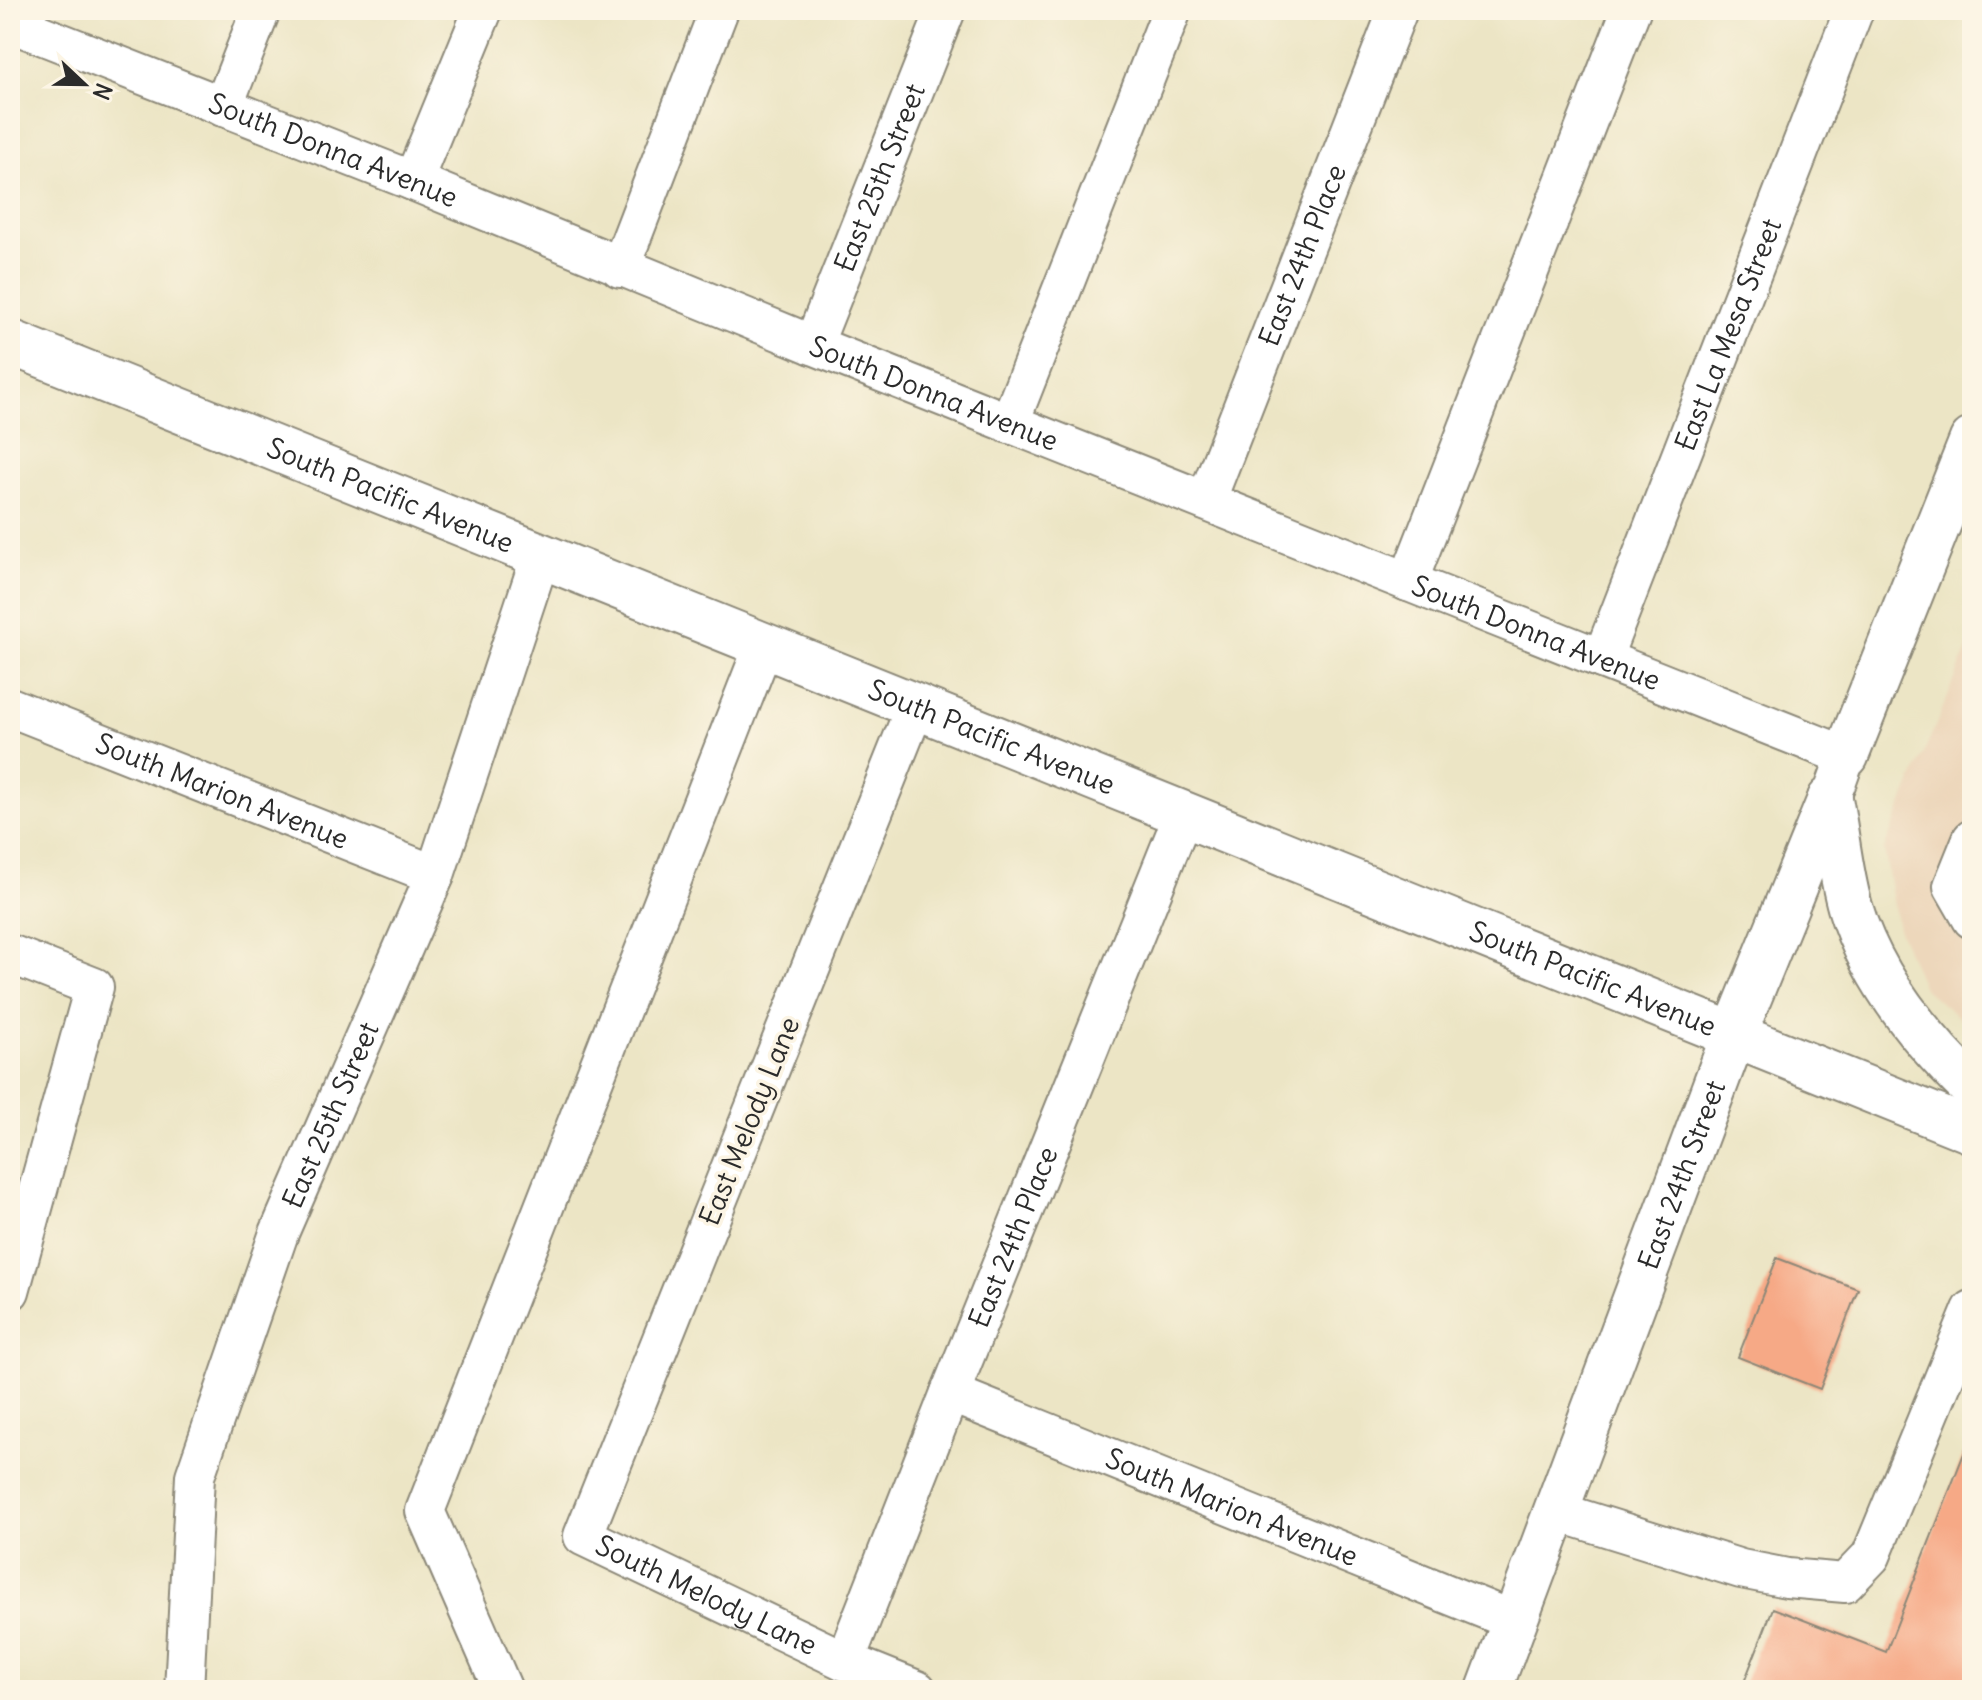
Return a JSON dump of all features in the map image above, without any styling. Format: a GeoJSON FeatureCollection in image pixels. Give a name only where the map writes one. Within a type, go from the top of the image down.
{"type":"FeatureCollection","features":[{"type":"Feature","properties":{"kind":"main road","name":"South Pacific Avenue"},"geometry":{"type":"LineString","coordinates":[[10,342],[1972,1131]]}},
{"type":"Feature","properties":{"kind":"main road","name":"East 24th Street"},"geometry":{"type":"LineString","coordinates":[[1846,756],[1964,485],[1972,440]]}},
{"type":"Feature","properties":{"kind":"main road","name":"East 24th Street"},"geometry":{"type":"LineString","coordinates":[[1489,1690],[1733,1037],[1830,799]]}},
{"type":"Feature","properties":{"kind":"main road"},"geometry":{"type":"LineString","coordinates":[[1830,799],[1850,906],[1868,957],[1906,1014],[1972,1088]]}},
{"type":"Feature","properties":{"kind":"street"},"geometry":{"type":"LineString","coordinates":[[223,107],[261,10]]}},
{"type":"Feature","properties":{"kind":"street"},"geometry":{"type":"LineString","coordinates":[[413,181],[483,10]]}},
{"type":"Feature","properties":{"kind":"street"},"geometry":{"type":"LineString","coordinates":[[620,268],[719,10]]}},
{"type":"Feature","properties":{"kind":"street","name":"East 25th Street"},"geometry":{"type":"LineString","coordinates":[[813,345],[946,10]]}},
{"type":"Feature","properties":{"kind":"street"},"geometry":{"type":"LineString","coordinates":[[1009,424],[1172,10]]}},
{"type":"Feature","properties":{"kind":"street","name":"East 24th Place"},"geometry":{"type":"LineString","coordinates":[[1206,501],[1398,10]]}},
{"type":"Feature","properties":{"kind":"street"},"geometry":{"type":"LineString","coordinates":[[1408,582],[1631,10]]}},
{"type":"Feature","properties":{"kind":"street","name":"East La Mesa Street"},"geometry":{"type":"LineString","coordinates":[[1602,659],[1854,10]]}},
{"type":"Feature","properties":{"kind":"street","name":"South Donna Avenue"},"geometry":{"type":"LineString","coordinates":[[25,18],[223,107],[413,181],[620,268],[1846,756]]}},
{"type":"Feature","properties":{"kind":"street","name":"East 25th Street"},"geometry":{"type":"LineString","coordinates":[[184,1690],[195,1476],[279,1233],[435,875],[541,555]]}},
{"type":"Feature","properties":{"kind":"street"},"geometry":{"type":"LineString","coordinates":[[503,1690],[425,1511],[764,645]]}},
{"type":"Feature","properties":{"kind":"street","name":"East Melody Lane"},"geometry":{"type":"LineString","coordinates":[[583,1536],[916,705]]}},
{"type":"Feature","properties":{"kind":"street","name":"South Marion Avenue"},"geometry":{"type":"LineString","coordinates":[[10,707],[435,875]]}},
{"type":"Feature","properties":{"kind":"street","name":"East 24th Street"},"geometry":{"type":"LineString","coordinates":[[1830,799],[1846,756]]}},
{"type":"Feature","properties":{"kind":"street","name":"East 24th Place"},"geometry":{"type":"LineString","coordinates":[[845,1661],[1184,813]]}},
{"type":"Feature","properties":{"kind":"street"},"geometry":{"type":"LineString","coordinates":[[1972,839],[1953,886],[1972,919]]}},
{"type":"Feature","properties":{"kind":"street"},"geometry":{"type":"LineString","coordinates":[[10,954],[94,987],[10,1291]]}},
{"type":"Feature","properties":{"kind":"street"},"geometry":{"type":"LineString","coordinates":[[1555,1511],[1741,1569],[1787,1578],[1845,1583],[1871,1556],[1972,1310]]}},
{"type":"Feature","properties":{"kind":"street","name":"South Marion Avenue"},"geometry":{"type":"LineString","coordinates":[[950,1393],[1514,1621]]}},
{"type":"Feature","properties":{"kind":"street","name":"South Melody Lane"},"geometry":{"type":"LineString","coordinates":[[583,1536],[845,1661],[917,1690]]}},
{"type":"Feature","properties":{"kind":"shaded area"},"geometry":{"type":"Polygon","coordinates":[[[1972,638],[1972,1025],[1923,988],[1898,928],[1884,849],[1972,638]]]}},
{"type":"Feature","properties":{"kind":"building"},"geometry":{"type":"Polygon","coordinates":[[[1777,1258],[1858,1289],[1820,1389],[1738,1357],[1777,1258]]]}},
{"type":"Feature","properties":{"kind":"building"},"geometry":{"type":"Polygon","coordinates":[[[1972,1433],[1972,1690],[1741,1690],[1773,1608],[1886,1652],[1972,1433]]]}}]}
